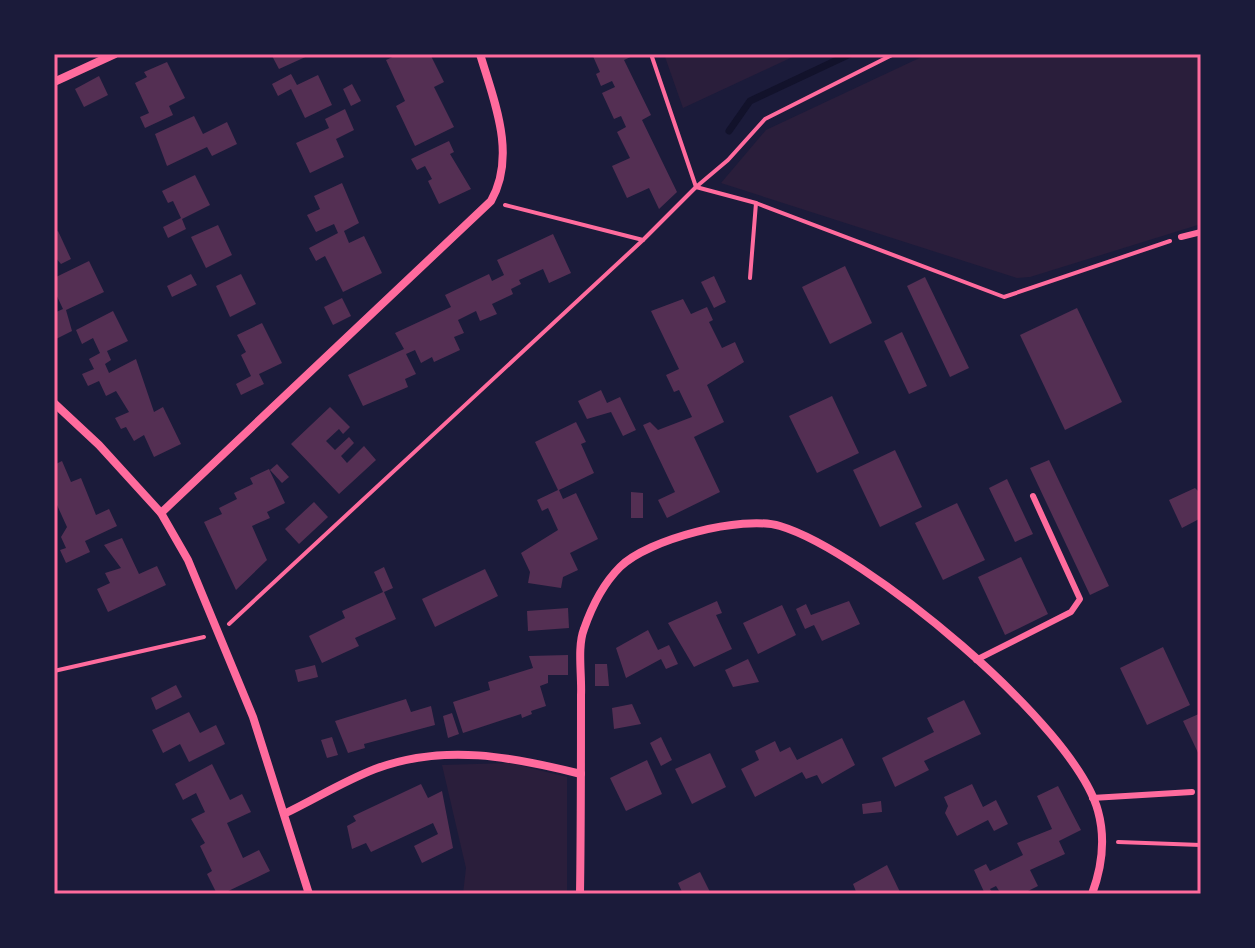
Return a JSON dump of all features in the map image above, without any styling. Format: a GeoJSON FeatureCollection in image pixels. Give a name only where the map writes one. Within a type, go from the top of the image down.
{"type":"FeatureCollection","features":[{"type":"Feature","properties":{"kind":"street"},"geometry":{"type":"LineString","coordinates":[[54,82],[115,54]]}},
{"type":"Feature","properties":{"kind":"street"},"geometry":{"type":"LineString","coordinates":[[161,513],[491,201],[501,182],[503,150],[498,114],[480,54]]}},
{"type":"Feature","properties":{"kind":"street"},"geometry":{"type":"LineString","coordinates":[[54,403],[99,445],[161,513],[188,560],[219,633],[286,813],[309,894]]}},
{"type":"Feature","properties":{"kind":"street"},"geometry":{"type":"LineString","coordinates":[[580,894],[582,632],[602,588],[622,564],[656,544],[737,524],[777,525],[814,540],[854,563],[976,660],[1026,707],[1060,748],[1092,798],[1103,842],[1092,894]]}},
{"type":"Feature","properties":{"kind":"street"},"geometry":{"type":"LineString","coordinates":[[286,813],[375,769],[418,758],[456,754],[510,756],[581,774]]}},
{"type":"Feature","properties":{"kind":"lane"},"geometry":{"type":"LineString","coordinates":[[1181,237],[1201,232]]}},
{"type":"Feature","properties":{"kind":"lane"},"geometry":{"type":"LineString","coordinates":[[976,660],[1071,612],[1080,599],[1033,496]]}},
{"type":"Feature","properties":{"kind":"lane"},"geometry":{"type":"LineString","coordinates":[[1092,798],[1192,792]]}},
{"type":"Feature","properties":{"kind":"path"},"geometry":{"type":"LineString","coordinates":[[651,54],[696,187]]}},
{"type":"Feature","properties":{"kind":"path"},"geometry":{"type":"LineString","coordinates":[[54,671],[219,633],[728,160],[765,119],[894,54]]}},
{"type":"Feature","properties":{"kind":"path"},"geometry":{"type":"LineString","coordinates":[[696,187],[756,203],[1004,297],[1181,237]]}},
{"type":"Feature","properties":{"kind":"path"},"geometry":{"type":"LineString","coordinates":[[491,201],[643,240]]}},
{"type":"Feature","properties":{"kind":"path"},"geometry":{"type":"LineString","coordinates":[[750,278],[756,203]]}},
{"type":"Feature","properties":{"kind":"path"},"geometry":{"type":"LineString","coordinates":[[1103,842],[1201,845]]}},
{"type":"Feature","properties":{"kind":"shaded area"},"geometry":{"type":"Polygon","coordinates":[[[664,54],[799,54],[683,108],[664,54]]]}},
{"type":"Feature","properties":{"kind":"shaded area"},"geometry":{"type":"Polygon","coordinates":[[[928,54],[1201,54],[1201,224],[1030,277],[1017,278],[721,183],[766,130],[928,54]]]}},
{"type":"Feature","properties":{"kind":"shaded area"},"geometry":{"type":"Polygon","coordinates":[[[510,763],[567,777],[567,894],[463,894],[466,868],[442,765],[510,763]]]}},
{"type":"Feature","properties":{"kind":"building"},"geometry":{"type":"Polygon","coordinates":[[[271,54],[312,54],[279,69],[271,54]]]}},
{"type":"Feature","properties":{"kind":"building"},"geometry":{"type":"Polygon","coordinates":[[[399,54],[430,54],[444,82],[434,87],[454,127],[415,146],[396,106],[405,101],[386,60],[399,54]]]}},
{"type":"Feature","properties":{"kind":"building"},"geometry":{"type":"Polygon","coordinates":[[[592,54],[637,54],[624,60],[651,115],[642,120],[677,192],[659,209],[649,188],[627,198],[612,166],[630,158],[617,132],[626,127],[621,116],[614,119],[602,93],[615,87],[612,81],[601,86],[596,74],[600,72],[592,54]]]}},
{"type":"Feature","properties":{"kind":"building"},"geometry":{"type":"Polygon","coordinates":[[[167,62],[185,98],[169,106],[173,115],[145,128],[140,117],[149,113],[135,83],[147,77],[144,72],[167,62]]]}},
{"type":"Feature","properties":{"kind":"building"},"geometry":{"type":"Polygon","coordinates":[[[291,74],[297,85],[318,75],[332,105],[305,118],[291,89],[278,96],[272,84],[291,74]]]}},
{"type":"Feature","properties":{"kind":"building"},"geometry":{"type":"Polygon","coordinates":[[[99,76],[108,95],[84,107],[75,89],[99,76]]]}},
{"type":"Feature","properties":{"kind":"building"},"geometry":{"type":"Polygon","coordinates":[[[352,84],[361,101],[351,106],[343,89],[352,84]]]}},
{"type":"Feature","properties":{"kind":"building"},"geometry":{"type":"Polygon","coordinates":[[[345,109],[354,130],[336,139],[344,157],[310,173],[296,143],[329,128],[325,119],[345,109]]]}},
{"type":"Feature","properties":{"kind":"building"},"geometry":{"type":"Polygon","coordinates":[[[194,116],[203,134],[227,122],[237,144],[212,156],[207,147],[167,166],[155,134],[194,116]]]}},
{"type":"Feature","properties":{"kind":"building"},"geometry":{"type":"Polygon","coordinates":[[[449,141],[454,152],[450,154],[471,189],[439,204],[425,166],[417,170],[411,159],[449,141]]]}},
{"type":"Feature","properties":{"kind":"building"},"geometry":{"type":"Polygon","coordinates":[[[195,175],[210,205],[182,219],[186,229],[168,238],[163,227],[181,218],[173,201],[168,203],[162,191],[195,175]]]}},
{"type":"Feature","properties":{"kind":"building"},"geometry":{"type":"Polygon","coordinates":[[[342,183],[359,223],[344,231],[349,243],[364,236],[382,273],[343,292],[325,256],[316,261],[309,248],[338,233],[334,224],[316,232],[307,215],[320,209],[314,196],[342,183]]]}},
{"type":"Feature","properties":{"kind":"building"},"geometry":{"type":"Polygon","coordinates":[[[218,225],[232,255],[206,268],[191,237],[218,225]]]}},
{"type":"Feature","properties":{"kind":"building"},"geometry":{"type":"Polygon","coordinates":[[[58,231],[71,259],[61,264],[54,256],[54,233],[58,231]]]}},
{"type":"Feature","properties":{"kind":"building"},"geometry":{"type":"Polygon","coordinates":[[[553,234],[571,273],[549,283],[543,269],[519,280],[521,284],[511,289],[513,294],[492,304],[497,314],[480,321],[476,311],[458,320],[464,333],[454,337],[460,350],[434,362],[432,357],[421,363],[415,350],[406,354],[416,374],[405,379],[408,387],[363,406],[348,375],[404,349],[395,333],[451,307],[445,295],[489,274],[492,281],[504,275],[497,260],[553,234]]]}},
{"type":"Feature","properties":{"kind":"building"},"geometry":{"type":"Polygon","coordinates":[[[89,261],[104,292],[66,310],[72,331],[54,340],[54,313],[63,309],[54,290],[54,278],[89,261]]]}},
{"type":"Feature","properties":{"kind":"building"},"geometry":{"type":"Polygon","coordinates":[[[845,266],[872,323],[830,344],[802,287],[845,266]]]}},
{"type":"Feature","properties":{"kind":"building"},"geometry":{"type":"Polygon","coordinates":[[[191,274],[197,285],[172,297],[167,286],[191,274]]]}},
{"type":"Feature","properties":{"kind":"building"},"geometry":{"type":"Polygon","coordinates":[[[241,274],[256,304],[230,317],[216,286],[241,274]]]}},
{"type":"Feature","properties":{"kind":"building"},"geometry":{"type":"Polygon","coordinates":[[[714,276],[726,302],[714,308],[701,282],[714,276]]]}},
{"type":"Feature","properties":{"kind":"building"},"geometry":{"type":"Polygon","coordinates":[[[925,277],[969,368],[950,377],[907,286],[925,277]]]}},
{"type":"Feature","properties":{"kind":"building"},"geometry":{"type":"Polygon","coordinates":[[[342,298],[351,316],[333,325],[324,307],[342,298]]]}},
{"type":"Feature","properties":{"kind":"building"},"geometry":{"type":"Polygon","coordinates":[[[683,299],[691,314],[707,307],[713,320],[709,322],[722,348],[735,342],[744,362],[707,385],[724,422],[694,437],[720,492],[667,518],[658,500],[675,492],[643,425],[650,422],[658,430],[692,417],[679,390],[674,392],[666,375],[679,369],[651,311],[683,299]]]}},
{"type":"Feature","properties":{"kind":"building"},"geometry":{"type":"Polygon","coordinates":[[[1077,308],[1122,402],[1065,430],[1020,335],[1077,308]]]}},
{"type":"Feature","properties":{"kind":"building"},"geometry":{"type":"Polygon","coordinates":[[[113,311],[128,341],[107,351],[111,360],[105,364],[109,373],[136,359],[154,412],[163,407],[181,444],[154,457],[144,435],[134,441],[126,427],[121,429],[115,418],[129,412],[116,391],[106,396],[99,381],[88,386],[82,374],[94,369],[89,359],[100,353],[93,338],[82,344],[76,330],[113,311]]]}},
{"type":"Feature","properties":{"kind":"building"},"geometry":{"type":"Polygon","coordinates":[[[262,323],[282,363],[259,374],[264,384],[241,395],[236,384],[251,376],[241,355],[246,352],[237,335],[262,323]]]}},
{"type":"Feature","properties":{"kind":"building"},"geometry":{"type":"Polygon","coordinates":[[[902,332],[927,386],[909,394],[884,341],[902,332]]]}},
{"type":"Feature","properties":{"kind":"building"},"geometry":{"type":"Polygon","coordinates":[[[601,390],[607,403],[620,397],[636,430],[623,436],[611,412],[587,419],[578,401],[601,390]]]}},
{"type":"Feature","properties":{"kind":"building"},"geometry":{"type":"Polygon","coordinates":[[[832,396],[859,453],[817,473],[789,416],[832,396]]]}},
{"type":"Feature","properties":{"kind":"building"},"geometry":{"type":"Polygon","coordinates":[[[330,407],[350,427],[343,434],[339,429],[326,441],[335,450],[349,437],[354,443],[341,456],[347,463],[364,446],[376,460],[339,494],[291,444],[330,407]]]}},
{"type":"Feature","properties":{"kind":"building"},"geometry":{"type":"Polygon","coordinates":[[[576,422],[586,442],[581,444],[594,473],[559,490],[563,499],[576,493],[598,539],[570,553],[578,570],[563,577],[561,588],[528,583],[530,572],[521,553],[558,530],[548,508],[542,511],[537,500],[558,490],[535,442],[576,422]]]}},
{"type":"Feature","properties":{"kind":"building"},"geometry":{"type":"Polygon","coordinates":[[[895,450],[922,507],[880,527],[853,470],[895,450]]]}},
{"type":"Feature","properties":{"kind":"building"},"geometry":{"type":"Polygon","coordinates":[[[1049,460],[1109,586],[1090,595],[1030,468],[1049,460]]]}},
{"type":"Feature","properties":{"kind":"building"},"geometry":{"type":"Polygon","coordinates":[[[62,461],[71,482],[81,478],[96,515],[109,509],[117,526],[85,541],[90,552],[66,563],[60,550],[66,548],[61,537],[67,527],[57,505],[54,506],[54,465],[62,461]]]}},
{"type":"Feature","properties":{"kind":"building"},"geometry":{"type":"Polygon","coordinates":[[[277,464],[289,477],[282,483],[270,470],[277,464]]]}},
{"type":"Feature","properties":{"kind":"building"},"geometry":{"type":"Polygon","coordinates":[[[269,469],[285,503],[267,512],[270,518],[252,526],[267,560],[236,590],[204,522],[222,514],[219,508],[237,499],[234,493],[253,484],[250,478],[269,469]]]}},
{"type":"Feature","properties":{"kind":"building"},"geometry":{"type":"Polygon","coordinates":[[[1007,479],[1033,534],[1015,542],[989,488],[1007,479]]]}},
{"type":"Feature","properties":{"kind":"building"},"geometry":{"type":"Polygon","coordinates":[[[1195,488],[1201,494],[1201,518],[1182,528],[1169,500],[1195,488]]]}},
{"type":"Feature","properties":{"kind":"building"},"geometry":{"type":"Polygon","coordinates":[[[631,492],[643,493],[643,518],[631,518],[631,492]]]}},
{"type":"Feature","properties":{"kind":"building"},"geometry":{"type":"Polygon","coordinates":[[[314,502],[328,517],[299,544],[285,529],[314,502]]]}},
{"type":"Feature","properties":{"kind":"building"},"geometry":{"type":"Polygon","coordinates":[[[957,503],[985,560],[943,580],[915,523],[957,503]]]}},
{"type":"Feature","properties":{"kind":"building"},"geometry":{"type":"Polygon","coordinates":[[[122,538],[139,574],[157,566],[166,585],[108,612],[97,589],[110,583],[105,573],[121,568],[104,545],[122,538]]]}},
{"type":"Feature","properties":{"kind":"building"},"geometry":{"type":"Polygon","coordinates":[[[1021,557],[1048,614],[1005,635],[978,577],[1021,557]]]}},
{"type":"Feature","properties":{"kind":"building"},"geometry":{"type":"Polygon","coordinates":[[[384,567],[393,588],[384,592],[396,619],[355,638],[359,646],[322,663],[309,636],[345,618],[342,611],[383,592],[374,572],[384,567]]]}},
{"type":"Feature","properties":{"kind":"building"},"geometry":{"type":"Polygon","coordinates":[[[485,569],[498,596],[435,627],[422,599],[485,569]]]}},
{"type":"Feature","properties":{"kind":"building"},"geometry":{"type":"Polygon","coordinates":[[[717,601],[722,613],[716,615],[732,649],[694,667],[668,623],[717,601]]]}},
{"type":"Feature","properties":{"kind":"building"},"geometry":{"type":"Polygon","coordinates":[[[849,601],[860,624],[822,641],[814,625],[805,629],[796,609],[806,604],[811,615],[849,601]]]}},
{"type":"Feature","properties":{"kind":"building"},"geometry":{"type":"Polygon","coordinates":[[[782,605],[796,635],[758,654],[743,623],[782,605]]]}},
{"type":"Feature","properties":{"kind":"building"},"geometry":{"type":"Polygon","coordinates":[[[568,608],[569,628],[528,631],[527,611],[568,608]]]}},
{"type":"Feature","properties":{"kind":"building"},"geometry":{"type":"Polygon","coordinates":[[[648,630],[658,650],[669,645],[678,664],[666,669],[661,659],[626,678],[616,648],[648,630]]]}},
{"type":"Feature","properties":{"kind":"building"},"geometry":{"type":"Polygon","coordinates":[[[1163,647],[1190,705],[1147,725],[1120,668],[1163,647]]]}},
{"type":"Feature","properties":{"kind":"building"},"geometry":{"type":"Polygon","coordinates":[[[568,655],[568,675],[548,675],[548,683],[540,686],[546,706],[522,718],[521,714],[463,733],[453,702],[490,690],[488,682],[533,668],[529,656],[568,655]]]}},
{"type":"Feature","properties":{"kind":"building"},"geometry":{"type":"Polygon","coordinates":[[[748,659],[759,682],[733,687],[725,670],[748,659]]]}},
{"type":"Feature","properties":{"kind":"building"},"geometry":{"type":"Polygon","coordinates":[[[595,664],[607,664],[609,686],[595,686],[595,664]]]}},
{"type":"Feature","properties":{"kind":"building"},"geometry":{"type":"Polygon","coordinates":[[[315,665],[318,677],[298,682],[295,670],[315,665]]]}},
{"type":"Feature","properties":{"kind":"building"},"geometry":{"type":"Polygon","coordinates":[[[176,685],[182,697],[156,710],[151,698],[176,685]]]}},
{"type":"Feature","properties":{"kind":"building"},"geometry":{"type":"Polygon","coordinates":[[[406,699],[411,712],[431,706],[435,725],[364,744],[365,748],[348,753],[335,721],[406,699]]]}},
{"type":"Feature","properties":{"kind":"building"},"geometry":{"type":"Polygon","coordinates":[[[964,700],[981,734],[924,761],[929,770],[895,787],[882,758],[934,732],[927,718],[964,700]]]}},
{"type":"Feature","properties":{"kind":"building"},"geometry":{"type":"Polygon","coordinates":[[[632,704],[641,724],[614,729],[612,708],[632,704]]]}},
{"type":"Feature","properties":{"kind":"building"},"geometry":{"type":"Polygon","coordinates":[[[189,712],[200,733],[216,725],[225,744],[189,762],[180,744],[163,753],[152,730],[189,712]]]}},
{"type":"Feature","properties":{"kind":"building"},"geometry":{"type":"Polygon","coordinates":[[[452,713],[459,734],[448,738],[443,716],[452,713]]]}},
{"type":"Feature","properties":{"kind":"building"},"geometry":{"type":"Polygon","coordinates":[[[1201,713],[1201,759],[1183,721],[1201,713]]]}},
{"type":"Feature","properties":{"kind":"building"},"geometry":{"type":"Polygon","coordinates":[[[332,737],[338,755],[327,758],[321,740],[332,737]]]}},
{"type":"Feature","properties":{"kind":"building"},"geometry":{"type":"Polygon","coordinates":[[[661,737],[672,760],[661,766],[650,743],[661,737]]]}},
{"type":"Feature","properties":{"kind":"building"},"geometry":{"type":"Polygon","coordinates":[[[842,738],[855,765],[822,784],[817,775],[806,779],[802,772],[755,797],[741,769],[759,760],[755,751],[775,741],[780,752],[790,747],[797,760],[842,738]]]}},
{"type":"Feature","properties":{"kind":"building"},"geometry":{"type":"Polygon","coordinates":[[[710,753],[726,787],[692,804],[675,769],[710,753]]]}},
{"type":"Feature","properties":{"kind":"building"},"geometry":{"type":"Polygon","coordinates":[[[647,760],[662,794],[626,811],[610,778],[647,760]]]}},
{"type":"Feature","properties":{"kind":"building"},"geometry":{"type":"Polygon","coordinates":[[[212,764],[230,800],[242,794],[251,812],[227,823],[243,858],[259,850],[270,871],[222,894],[217,894],[207,874],[212,871],[200,846],[205,843],[191,819],[205,812],[196,793],[183,800],[175,784],[212,764]]]}},
{"type":"Feature","properties":{"kind":"building"},"geometry":{"type":"Polygon","coordinates":[[[421,784],[428,798],[442,791],[453,848],[422,863],[414,846],[438,834],[433,823],[371,852],[366,843],[352,849],[347,826],[356,821],[353,816],[421,784]]]}},
{"type":"Feature","properties":{"kind":"building"},"geometry":{"type":"Polygon","coordinates":[[[972,784],[983,807],[996,800],[1008,824],[994,831],[988,820],[957,836],[945,813],[948,806],[944,797],[972,784]]]}},
{"type":"Feature","properties":{"kind":"building"},"geometry":{"type":"Polygon","coordinates":[[[1058,786],[1081,830],[1059,841],[1065,854],[1030,870],[1038,886],[1024,893],[1001,894],[996,886],[990,889],[992,892],[985,894],[974,870],[986,864],[990,871],[1023,855],[1017,843],[1052,829],[1037,796],[1058,786]]]}},
{"type":"Feature","properties":{"kind":"building"},"geometry":{"type":"Polygon","coordinates":[[[881,801],[882,812],[863,814],[862,804],[881,801]]]}},
{"type":"Feature","properties":{"kind":"building"},"geometry":{"type":"Polygon","coordinates":[[[887,865],[900,892],[857,894],[853,884],[887,865]]]}},
{"type":"Feature","properties":{"kind":"building"},"geometry":{"type":"Polygon","coordinates":[[[700,872],[711,894],[683,894],[678,883],[700,872]]]}},
{"type":"Feature","properties":{"kind":"waterway"},"geometry":{"type":"LineString","coordinates":[[729,131],[750,101],[850,54]]}}]}
